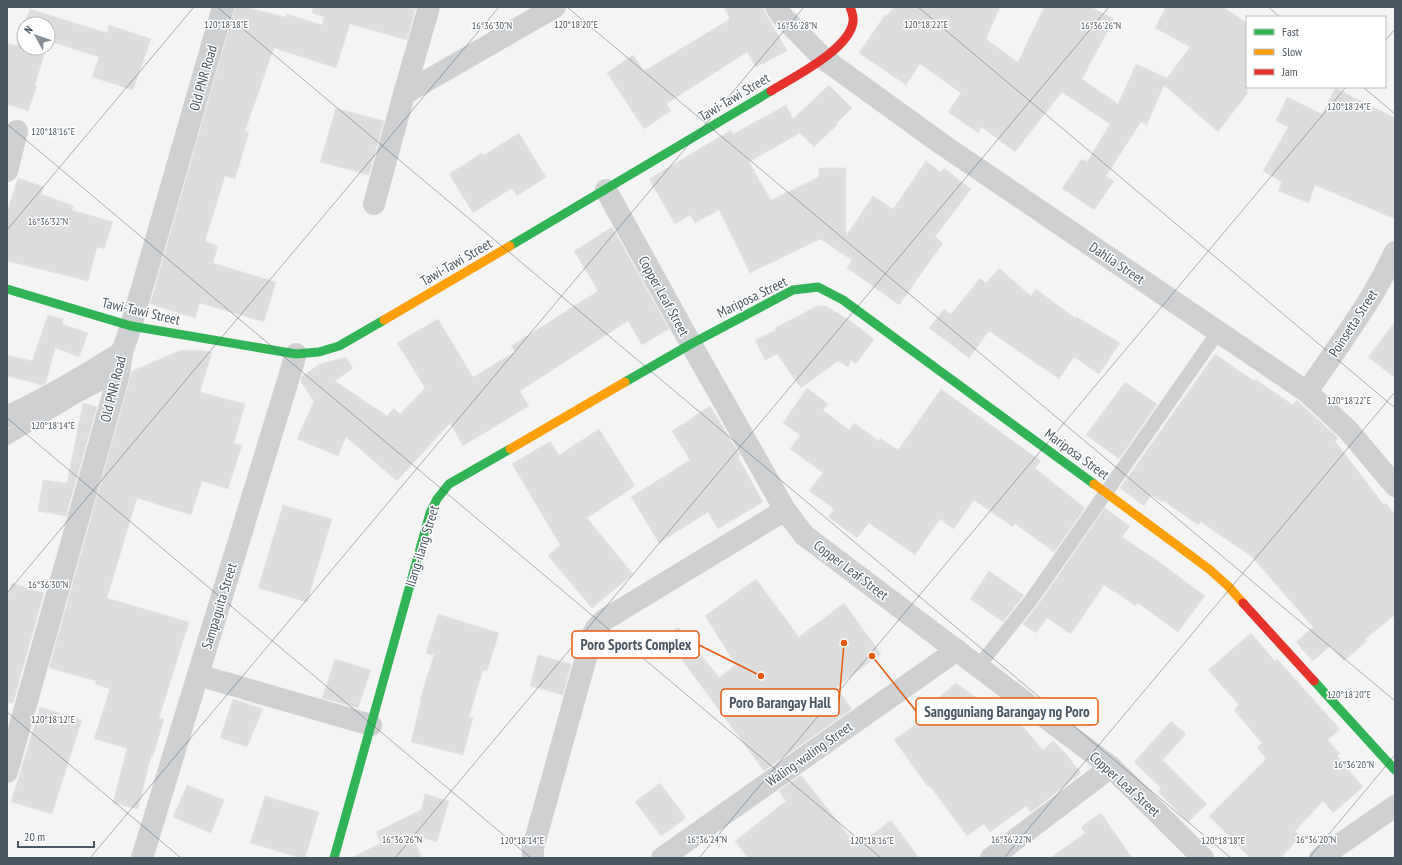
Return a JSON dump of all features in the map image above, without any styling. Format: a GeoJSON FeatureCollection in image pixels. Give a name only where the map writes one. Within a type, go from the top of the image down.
{"type":"FeatureCollection","features":[{"type":"Feature","properties":{"kind":"street","name":"Old PNR Road"},"geometry":{"type":"LineString","coordinates":[[7,772],[118,374],[122,352],[131,326],[223,7]]}},
{"type":"Feature","properties":{"kind":"street"},"geometry":{"type":"LineString","coordinates":[[374,204],[429,7]]}},
{"type":"Feature","properties":{"kind":"street"},"geometry":{"type":"LineString","coordinates":[[404,94],[555,7]]}},
{"type":"Feature","properties":{"kind":"street","name":"Dahlia Street"},"geometry":{"type":"LineString","coordinates":[[776,7],[782,16],[824,59],[950,150],[1307,392],[1348,430],[1395,486]]}},
{"type":"Feature","properties":{"kind":"street","name":"Tawi-Tawi Street"},"geometry":{"type":"LineString","coordinates":[[7,289],[131,326],[296,354],[319,352],[339,346],[606,190],[824,59],[847,38],[852,26],[852,12],[850,7]]}},
{"type":"Feature","properties":{"kind":"street"},"geometry":{"type":"LineString","coordinates":[[7,171],[18,131]]}},
{"type":"Feature","properties":{"kind":"street","name":"Copper Leaf Street"},"geometry":{"type":"LineString","coordinates":[[606,190],[785,510],[804,535],[1111,767],[1203,858]]}},
{"type":"Feature","properties":{"kind":"street","name":"Poinsetta Street"},"geometry":{"type":"LineString","coordinates":[[1307,392],[1363,310],[1387,269],[1395,252]]}},
{"type":"Feature","properties":{"kind":"street","name":"Mariposa Street"},"geometry":{"type":"LineString","coordinates":[[691,344],[793,290],[818,287],[843,300],[1209,569],[1228,586],[1395,770]]}},
{"type":"Feature","properties":{"kind":"street","name":"Ilang-ilang Street"},"geometry":{"type":"LineString","coordinates":[[334,858],[430,513],[441,494],[449,484],[691,344]]}},
{"type":"Feature","properties":{"kind":"street"},"geometry":{"type":"LineString","coordinates":[[7,417],[63,389],[122,352]]}},
{"type":"Feature","properties":{"kind":"street","name":"Sampaguita Street"},"geometry":{"type":"LineString","coordinates":[[142,858],[296,354]]}},
{"type":"Feature","properties":{"kind":"street"},"geometry":{"type":"LineString","coordinates":[[533,858],[533,848],[592,636],[596,628],[604,620],[785,510]]}},
{"type":"Feature","properties":{"kind":"street","name":"Waling-waling Street"},"geometry":{"type":"LineString","coordinates":[[662,858],[957,650]]}},
{"type":"Feature","properties":{"kind":"street"},"geometry":{"type":"LineString","coordinates":[[198,675],[371,725]]}},
{"type":"Feature","properties":{"kind":"street"},"geometry":{"type":"LineString","coordinates":[[991,858],[1111,767]]}},
{"type":"Feature","properties":{"kind":"street"},"geometry":{"type":"LineString","coordinates":[[1320,858],[1395,806]]}},
{"type":"Feature","properties":{"kind":"lane"},"geometry":{"type":"LineString","coordinates":[[978,667],[1031,600],[1218,332]]}},
{"type":"Feature","properties":{"kind":"lane"},"geometry":{"type":"LineString","coordinates":[[7,438],[77,396],[118,374]]}},
{"type":"Feature","properties":{"kind":"building"},"geometry":{"type":"Polygon","coordinates":[[[235,7],[245,7],[286,17],[287,14],[322,25],[324,17],[312,13],[313,7],[416,7],[407,40],[350,24],[336,68],[274,48],[245,131],[249,132],[235,179],[225,176],[205,241],[218,246],[213,263],[276,282],[264,322],[200,303],[195,318],[150,304],[235,7]]]}},
{"type":"Feature","properties":{"kind":"building"},"geometry":{"type":"Polygon","coordinates":[[[724,7],[763,7],[787,51],[756,67],[747,52],[666,104],[671,111],[644,129],[607,73],[633,55],[644,71],[730,19],[724,7]]]}},
{"type":"Feature","properties":{"kind":"building"},"geometry":{"type":"Polygon","coordinates":[[[894,7],[1000,7],[986,39],[1018,62],[1044,7],[1091,7],[1114,19],[1082,79],[1118,104],[1136,64],[1167,78],[1190,47],[1155,28],[1166,7],[1223,7],[1246,22],[1247,94],[1218,132],[1164,85],[1147,125],[1141,122],[1106,176],[1114,181],[1094,210],[1062,188],[1082,159],[1087,162],[1110,124],[1062,92],[1015,152],[982,127],[978,133],[948,112],[961,93],[920,64],[906,85],[859,53],[885,15],[886,16],[894,7]]]}},
{"type":"Feature","properties":{"kind":"building"},"geometry":{"type":"Polygon","coordinates":[[[30,9],[52,16],[28,16],[30,9]]]}},
{"type":"Feature","properties":{"kind":"building"},"geometry":{"type":"Polygon","coordinates":[[[56,17],[107,33],[109,25],[151,39],[133,90],[92,77],[99,57],[56,43],[56,17]]]}},
{"type":"Feature","properties":{"kind":"building"},"geometry":{"type":"Polygon","coordinates":[[[7,43],[16,46],[16,56],[44,56],[35,85],[37,86],[28,111],[7,104],[7,43]]]}},
{"type":"Feature","properties":{"kind":"building"},"geometry":{"type":"Polygon","coordinates":[[[829,85],[852,108],[836,124],[837,125],[814,147],[800,133],[749,162],[771,200],[819,177],[819,168],[846,168],[846,236],[873,196],[893,209],[926,161],[940,172],[944,168],[971,189],[935,237],[943,243],[899,305],[847,268],[852,260],[820,239],[750,273],[719,210],[695,223],[690,215],[675,224],[649,179],[731,130],[733,134],[786,105],[793,119],[829,85]]]}},
{"type":"Feature","properties":{"kind":"building"},"geometry":{"type":"Polygon","coordinates":[[[1335,88],[1395,118],[1395,219],[1315,185],[1309,203],[1278,191],[1282,182],[1263,171],[1288,127],[1276,121],[1287,97],[1322,114],[1335,88]]]}},
{"type":"Feature","properties":{"kind":"building"},"geometry":{"type":"Polygon","coordinates":[[[336,108],[384,121],[369,175],[320,162],[336,108]]]}},
{"type":"Feature","properties":{"kind":"building"},"geometry":{"type":"Polygon","coordinates":[[[519,133],[546,177],[517,196],[512,188],[473,213],[449,174],[482,153],[484,155],[519,133]]]}},
{"type":"Feature","properties":{"kind":"building"},"geometry":{"type":"Polygon","coordinates":[[[18,178],[44,187],[41,194],[74,206],[72,210],[113,222],[104,249],[97,247],[88,281],[7,261],[7,212],[18,178]]]}},
{"type":"Feature","properties":{"kind":"building"},"geometry":{"type":"Polygon","coordinates":[[[612,227],[669,329],[642,345],[628,321],[520,391],[529,406],[463,446],[450,423],[397,481],[346,437],[338,456],[297,439],[314,401],[301,382],[302,376],[320,364],[346,357],[353,368],[335,381],[387,416],[394,408],[400,414],[425,388],[397,343],[438,319],[473,377],[515,352],[511,346],[598,291],[574,251],[612,227]]]}},
{"type":"Feature","properties":{"kind":"building"},"geometry":{"type":"Polygon","coordinates":[[[999,268],[1031,296],[1036,289],[1075,318],[1077,317],[1120,343],[1099,374],[1074,357],[1059,379],[989,331],[969,358],[929,328],[944,309],[951,314],[980,278],[986,283],[999,268]]]}},
{"type":"Feature","properties":{"kind":"building"},"geometry":{"type":"Polygon","coordinates":[[[817,306],[826,306],[852,322],[874,339],[856,364],[851,360],[848,367],[838,361],[801,388],[777,354],[765,360],[755,340],[776,330],[775,328],[817,306]]]}},
{"type":"Feature","properties":{"kind":"building"},"geometry":{"type":"Polygon","coordinates":[[[48,315],[63,319],[62,324],[88,333],[79,357],[55,348],[46,383],[42,385],[7,376],[7,355],[32,361],[48,315]]]}},
{"type":"Feature","properties":{"kind":"building"},"geometry":{"type":"Polygon","coordinates":[[[1395,322],[1395,378],[1368,357],[1395,322]]]}},
{"type":"Feature","properties":{"kind":"building"},"geometry":{"type":"Polygon","coordinates":[[[181,350],[212,352],[200,392],[245,404],[234,443],[242,445],[228,489],[202,481],[191,515],[137,498],[107,598],[189,622],[159,718],[164,719],[153,756],[151,756],[138,809],[113,803],[127,748],[94,739],[110,689],[95,684],[96,681],[49,668],[132,371],[181,350]]]}},
{"type":"Feature","properties":{"kind":"building"},"geometry":{"type":"Polygon","coordinates":[[[1215,354],[1254,381],[1255,379],[1293,405],[1297,400],[1338,438],[1335,441],[1384,505],[1386,503],[1395,514],[1395,615],[1365,639],[1367,641],[1344,661],[1330,646],[1313,661],[1296,642],[1313,627],[1252,557],[1201,522],[1198,525],[1164,501],[1163,502],[1151,495],[1144,506],[1120,488],[1215,354]]]}},
{"type":"Feature","properties":{"kind":"building"},"geometry":{"type":"Polygon","coordinates":[[[1125,382],[1157,404],[1119,459],[1086,435],[1125,382]]]}},
{"type":"Feature","properties":{"kind":"building"},"geometry":{"type":"Polygon","coordinates":[[[807,388],[828,404],[823,410],[849,430],[854,423],[879,441],[880,438],[898,450],[941,389],[1041,461],[1035,468],[1085,508],[1054,552],[1015,524],[1013,527],[974,500],[954,529],[940,519],[915,555],[869,523],[857,538],[828,517],[834,509],[809,491],[823,473],[790,449],[800,435],[783,423],[807,388]]]}},
{"type":"Feature","properties":{"kind":"building"},"geometry":{"type":"Polygon","coordinates":[[[83,403],[97,407],[66,516],[38,511],[43,480],[67,483],[83,403]]]}},
{"type":"Feature","properties":{"kind":"building"},"geometry":{"type":"Polygon","coordinates":[[[710,406],[740,455],[738,457],[763,502],[718,529],[708,512],[659,543],[631,497],[690,460],[672,431],[710,406]]]}},
{"type":"Feature","properties":{"kind":"building"},"geometry":{"type":"Polygon","coordinates":[[[599,429],[635,486],[587,518],[633,574],[592,608],[548,556],[560,545],[512,464],[550,441],[559,455],[599,429]]]}},
{"type":"Feature","properties":{"kind":"building"},"geometry":{"type":"Polygon","coordinates":[[[283,505],[332,519],[307,602],[258,588],[283,505]]]}},
{"type":"Feature","properties":{"kind":"building"},"geometry":{"type":"Polygon","coordinates":[[[1105,508],[1130,526],[1122,537],[1158,561],[1205,596],[1178,632],[1138,603],[1136,606],[1104,585],[1071,634],[1047,618],[1036,633],[1023,624],[1038,605],[1105,508]]]}},
{"type":"Feature","properties":{"kind":"building"},"geometry":{"type":"Polygon","coordinates":[[[989,571],[1024,595],[1003,622],[970,599],[989,571]]]}},
{"type":"Feature","properties":{"kind":"building"},"geometry":{"type":"Polygon","coordinates":[[[756,579],[799,637],[844,603],[881,654],[836,687],[852,709],[764,771],[665,637],[678,627],[719,677],[736,665],[705,616],[756,579]]]}},
{"type":"Feature","properties":{"kind":"building"},"geometry":{"type":"Polygon","coordinates":[[[12,583],[44,593],[13,703],[7,703],[7,598],[12,583]]]}},
{"type":"Feature","properties":{"kind":"building"},"geometry":{"type":"Polygon","coordinates":[[[438,614],[499,633],[487,671],[483,670],[469,717],[473,718],[463,755],[411,742],[420,699],[434,655],[426,653],[438,614]]]}},
{"type":"Feature","properties":{"kind":"building"},"geometry":{"type":"Polygon","coordinates":[[[1251,633],[1275,661],[1277,659],[1340,729],[1328,740],[1340,754],[1337,756],[1363,787],[1333,813],[1323,801],[1295,831],[1301,837],[1280,858],[1250,858],[1209,816],[1266,759],[1257,747],[1262,743],[1234,710],[1239,705],[1208,670],[1251,633]]]}},
{"type":"Feature","properties":{"kind":"building"},"geometry":{"type":"Polygon","coordinates":[[[538,655],[571,664],[563,695],[530,686],[538,655]]]}},
{"type":"Feature","properties":{"kind":"building"},"geometry":{"type":"Polygon","coordinates":[[[335,659],[371,670],[358,708],[322,698],[335,659]]]}},
{"type":"Feature","properties":{"kind":"building"},"geometry":{"type":"Polygon","coordinates":[[[956,683],[1013,725],[1018,721],[1043,750],[1053,741],[1067,755],[1081,773],[1031,812],[1026,806],[990,832],[984,824],[967,836],[930,786],[928,787],[894,740],[936,709],[931,704],[956,683]]]}},
{"type":"Feature","properties":{"kind":"building"},"geometry":{"type":"Polygon","coordinates":[[[233,699],[263,709],[247,747],[220,738],[233,699]]]}},
{"type":"Feature","properties":{"kind":"building"},"geometry":{"type":"Polygon","coordinates":[[[40,707],[82,720],[52,814],[11,802],[40,707]]]}},
{"type":"Feature","properties":{"kind":"building"},"geometry":{"type":"Polygon","coordinates":[[[1171,721],[1186,734],[1163,760],[1207,804],[1188,822],[1158,792],[1161,788],[1134,762],[1171,721]]]}},
{"type":"Feature","properties":{"kind":"building"},"geometry":{"type":"Polygon","coordinates":[[[801,775],[857,846],[891,820],[919,858],[748,858],[735,841],[786,801],[779,791],[801,775]]]}},
{"type":"Feature","properties":{"kind":"building"},"geometry":{"type":"Polygon","coordinates":[[[660,783],[686,818],[661,836],[635,802],[660,783]]]}},
{"type":"Feature","properties":{"kind":"building"},"geometry":{"type":"Polygon","coordinates":[[[187,785],[224,800],[211,833],[173,817],[187,785]]]}},
{"type":"Feature","properties":{"kind":"building"},"geometry":{"type":"Polygon","coordinates":[[[425,794],[449,801],[437,842],[412,835],[422,858],[351,858],[381,843],[376,832],[421,810],[425,794]]]}},
{"type":"Feature","properties":{"kind":"building"},"geometry":{"type":"Polygon","coordinates":[[[265,796],[319,812],[305,858],[300,858],[250,843],[265,796]]]}},
{"type":"Feature","properties":{"kind":"building"},"geometry":{"type":"Polygon","coordinates":[[[1101,813],[1132,858],[1050,858],[1085,833],[1081,827],[1101,813]]]}},
{"type":"Feature","properties":{"kind":"traffic: fast"},"geometry":{"type":"LineString","coordinates":[[510,246],[771,91]]}},
{"type":"Feature","properties":{"kind":"traffic: fast"},"geometry":{"type":"LineString","coordinates":[[625,382],[691,344],[793,290],[818,287],[843,300],[1094,484]]}},
{"type":"Feature","properties":{"kind":"traffic: fast"},"geometry":{"type":"LineString","coordinates":[[7,289],[131,326],[296,354],[319,352],[339,346],[384,320]]}},
{"type":"Feature","properties":{"kind":"traffic: fast"},"geometry":{"type":"LineString","coordinates":[[334,858],[430,513],[437,499],[449,484],[510,449]]}},
{"type":"Feature","properties":{"kind":"traffic: fast"},"geometry":{"type":"LineString","coordinates":[[1314,681],[1395,770]]}},
{"type":"Feature","properties":{"kind":"traffic: slow"},"geometry":{"type":"LineString","coordinates":[[384,320],[510,246]]}},
{"type":"Feature","properties":{"kind":"traffic: slow"},"geometry":{"type":"LineString","coordinates":[[510,449],[625,382]]}},
{"type":"Feature","properties":{"kind":"traffic: slow"},"geometry":{"type":"LineString","coordinates":[[1094,484],[1209,569],[1228,586],[1243,603]]}},
{"type":"Feature","properties":{"kind":"traffic: jam"},"geometry":{"type":"LineString","coordinates":[[771,91],[819,62],[842,43],[853,22],[850,7]]}},
{"type":"Feature","properties":{"kind":"traffic: jam"},"geometry":{"type":"LineString","coordinates":[[1243,603],[1314,681]]}},
{"type":"Feature","properties":{"kind":"place","name":"Poro Barangay Hall"},"geometry":{"type":"Point","coordinates":[844,643]}},
{"type":"Feature","properties":{"kind":"place","name":"Sangguniang Barangay ng Poro"},"geometry":{"type":"Point","coordinates":[872,656]}},
{"type":"Feature","properties":{"kind":"place","name":"Poro Sports Complex"},"geometry":{"type":"Point","coordinates":[761,676]}}]}
